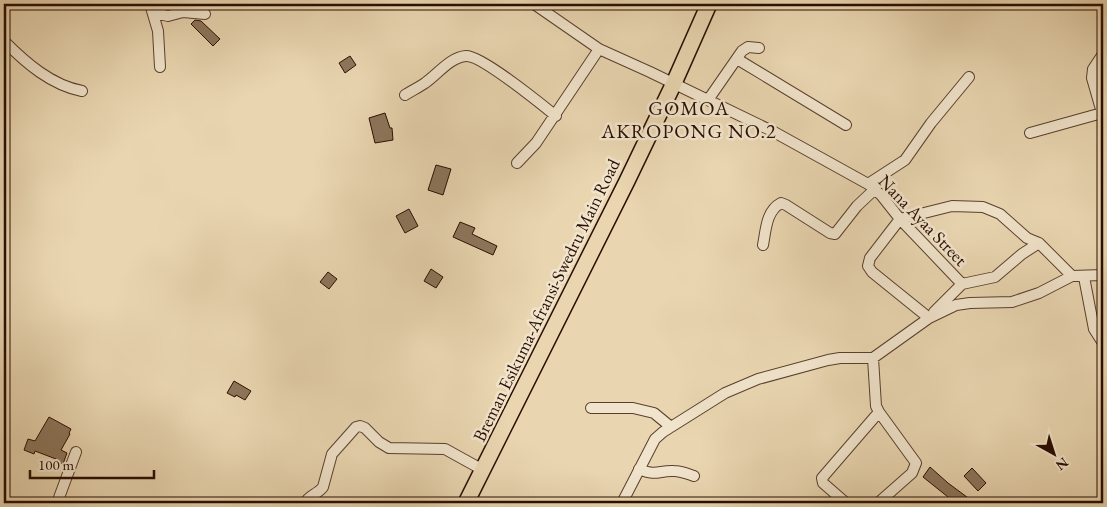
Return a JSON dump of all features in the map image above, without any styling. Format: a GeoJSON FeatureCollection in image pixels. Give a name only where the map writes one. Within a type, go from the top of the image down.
{"type":"FeatureCollection","features":[{"type":"Feature","properties":{"kind":"main road","name":"Breman Esikuma-Afransi-Swedru Main Road"},"geometry":{"type":"LineString","coordinates":[[466,503],[674,83],[709,4]]}},
{"type":"Feature","properties":{"kind":"street","name":"Nana Ayaa Street"},"geometry":{"type":"LineString","coordinates":[[534,4],[599,49],[774,132],[871,187],[962,284]]}},
{"type":"Feature","properties":{"kind":"street"},"geometry":{"type":"LineString","coordinates":[[152,9],[168,16],[183,12],[205,14]]}},
{"type":"Feature","properties":{"kind":"street"},"geometry":{"type":"LineString","coordinates":[[152,9],[160,47],[160,67]]}},
{"type":"Feature","properties":{"kind":"street"},"geometry":{"type":"LineString","coordinates":[[4,41],[53,82],[82,91]]}},
{"type":"Feature","properties":{"kind":"street"},"geometry":{"type":"LineString","coordinates":[[708,100],[742,52],[748,48],[759,48]]}},
{"type":"Feature","properties":{"kind":"street"},"geometry":{"type":"LineString","coordinates":[[517,164],[536,143],[556,116],[599,49]]}},
{"type":"Feature","properties":{"kind":"street"},"geometry":{"type":"LineString","coordinates":[[1030,133],[1102,115],[1092,78],[1093,69],[1103,54]]}},
{"type":"Feature","properties":{"kind":"street"},"geometry":{"type":"LineString","coordinates":[[405,95],[425,83],[453,61],[467,56],[485,64],[556,116]]}},
{"type":"Feature","properties":{"kind":"street"},"geometry":{"type":"LineString","coordinates":[[736,59],[846,125]]}},
{"type":"Feature","properties":{"kind":"street"},"geometry":{"type":"LineString","coordinates":[[764,245],[769,216],[776,206],[781,203],[830,233],[836,234],[871,187],[905,160],[931,123],[969,77]]}},
{"type":"Feature","properties":{"kind":"street"},"geometry":{"type":"LineString","coordinates":[[928,318],[872,272],[868,266],[870,258],[900,219],[952,206],[983,207],[1000,214],[1027,238],[1039,243],[1072,276]]}},
{"type":"Feature","properties":{"kind":"street"},"geometry":{"type":"LineString","coordinates":[[622,503],[655,439],[725,393],[758,379],[840,358],[873,358],[928,318],[962,284],[995,277],[1022,254],[1039,243]]}},
{"type":"Feature","properties":{"kind":"street"},"geometry":{"type":"LineString","coordinates":[[928,318],[956,305],[1019,300],[1039,293],[1072,276],[1103,275]]}},
{"type":"Feature","properties":{"kind":"street"},"geometry":{"type":"LineString","coordinates":[[1084,277],[1094,329],[1103,343]]}},
{"type":"Feature","properties":{"kind":"street"},"geometry":{"type":"LineString","coordinates":[[873,358],[875,401],[879,412],[915,461],[916,466],[912,472],[878,503]]}},
{"type":"Feature","properties":{"kind":"street"},"geometry":{"type":"LineString","coordinates":[[592,408],[634,408],[654,413],[671,427]]}},
{"type":"Feature","properties":{"kind":"street"},"geometry":{"type":"LineString","coordinates":[[844,503],[823,483],[822,478],[879,412]]}},
{"type":"Feature","properties":{"kind":"street"},"geometry":{"type":"LineString","coordinates":[[305,503],[307,499],[323,487],[334,452],[356,427],[360,426],[389,448],[445,449],[483,470]]}},
{"type":"Feature","properties":{"kind":"street"},"geometry":{"type":"LineString","coordinates":[[57,503],[76,452]]}},
{"type":"Feature","properties":{"kind":"street"},"geometry":{"type":"LineString","coordinates":[[640,469],[649,473],[658,474],[677,471],[694,476]]}},
{"type":"Feature","properties":{"kind":"building"},"geometry":{"type":"Polygon","coordinates":[[[195,20],[201,21],[220,39],[213,46],[191,24],[195,20]]]}},
{"type":"Feature","properties":{"kind":"building"},"geometry":{"type":"Polygon","coordinates":[[[350,56],[356,65],[345,73],[339,63],[350,56]]]}},
{"type":"Feature","properties":{"kind":"building"},"geometry":{"type":"Polygon","coordinates":[[[385,113],[390,128],[392,128],[393,140],[375,143],[369,118],[385,113]]]}},
{"type":"Feature","properties":{"kind":"building"},"geometry":{"type":"Polygon","coordinates":[[[436,165],[451,169],[443,195],[428,190],[436,165]]]}},
{"type":"Feature","properties":{"kind":"building"},"geometry":{"type":"Polygon","coordinates":[[[409,209],[418,226],[405,233],[396,216],[409,209]]]}},
{"type":"Feature","properties":{"kind":"building"},"geometry":{"type":"Polygon","coordinates":[[[460,222],[475,228],[472,234],[497,246],[493,255],[453,237],[460,222]]]}},
{"type":"Feature","properties":{"kind":"building"},"geometry":{"type":"Polygon","coordinates":[[[431,269],[443,277],[436,288],[424,281],[431,269]]]}},
{"type":"Feature","properties":{"kind":"building"},"geometry":{"type":"Polygon","coordinates":[[[328,272],[337,279],[329,289],[320,282],[328,272]]]}},
{"type":"Feature","properties":{"kind":"building"},"geometry":{"type":"Polygon","coordinates":[[[234,381],[251,391],[245,400],[227,393],[234,381]]]}},
{"type":"Feature","properties":{"kind":"building"},"geometry":{"type":"Polygon","coordinates":[[[49,417],[71,429],[61,450],[67,453],[63,464],[55,462],[56,459],[35,451],[34,454],[24,450],[28,439],[35,441],[49,417]]]}},
{"type":"Feature","properties":{"kind":"building"},"geometry":{"type":"Polygon","coordinates":[[[930,467],[975,503],[949,503],[946,500],[948,497],[923,477],[930,467]]]}},
{"type":"Feature","properties":{"kind":"building"},"geometry":{"type":"Polygon","coordinates":[[[972,468],[986,483],[978,491],[964,476],[972,468]]]}},
{"type":"Feature","properties":{"kind":"district","name":"GOMOA AKROPONG NO.2"},"geometry":{"type":"Point","coordinates":[689,120]}}]}
